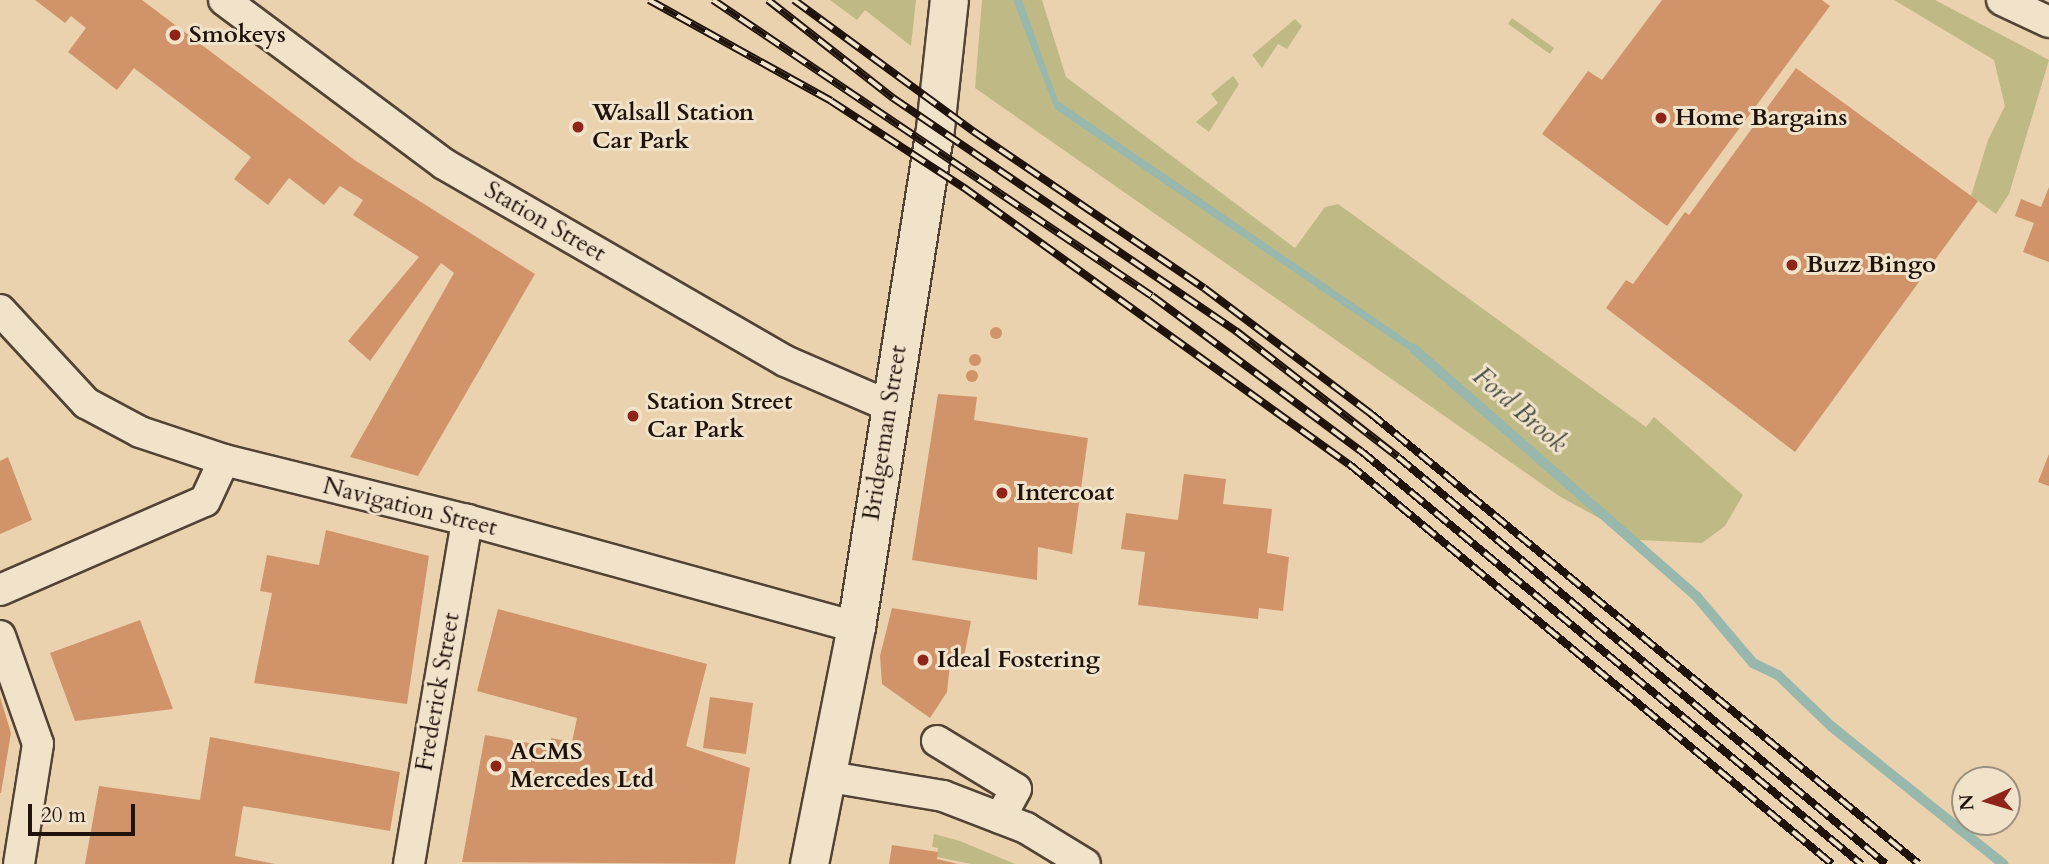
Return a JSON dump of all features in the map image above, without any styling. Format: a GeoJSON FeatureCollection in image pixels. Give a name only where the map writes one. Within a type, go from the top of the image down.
{"type":"FeatureCollection","features":[{"type":"Feature","properties":{"kind":"street","name":"Station Street"},"geometry":{"type":"LineString","coordinates":[[224,0],[444,164],[785,361],[889,406]]}},
{"type":"Feature","properties":{"kind":"street","name":"Bridgeman Street"},"geometry":{"type":"LineString","coordinates":[[809,864],[824,776],[856,627],[889,406],[934,137],[949,0]]}},
{"type":"Feature","properties":{"kind":"street"},"geometry":{"type":"LineString","coordinates":[[2002,0],[2049,22]]}},
{"type":"Feature","properties":{"kind":"street","name":"Navigation Street"},"geometry":{"type":"LineString","coordinates":[[0,310],[86,403],[140,432],[224,460],[467,520],[856,627]]}},
{"type":"Feature","properties":{"kind":"street"},"geometry":{"type":"LineString","coordinates":[[0,590],[205,501],[224,460]]}},
{"type":"Feature","properties":{"kind":"street","name":"Frederick Street"},"geometry":{"type":"LineString","coordinates":[[409,864],[467,520]]}},
{"type":"Feature","properties":{"kind":"street"},"geometry":{"type":"LineString","coordinates":[[0,636],[38,744],[19,864]]}},
{"type":"Feature","properties":{"kind":"street"},"geometry":{"type":"LineString","coordinates":[[937,741],[1016,789],[1000,818]]}},
{"type":"Feature","properties":{"kind":"street"},"geometry":{"type":"LineString","coordinates":[[824,776],[943,796],[1000,818],[1086,864]]}},
{"type":"Feature","properties":{"kind":"shaded area"},"geometry":{"type":"Polygon","coordinates":[[[830,0],[916,0],[911,46],[865,10],[857,20],[830,0]]]}},
{"type":"Feature","properties":{"kind":"shaded area"},"geometry":{"type":"Polygon","coordinates":[[[982,0],[1042,0],[1066,77],[1295,248],[1325,207],[1338,204],[1646,427],[1654,417],[1743,495],[1725,526],[1702,543],[1639,540],[1559,496],[975,88],[982,0]]]}},
{"type":"Feature","properties":{"kind":"shaded area"},"geometry":{"type":"Polygon","coordinates":[[[1894,0],[1935,0],[2049,60],[2009,194],[1996,214],[1971,196],[1988,140],[2005,106],[1994,60],[1894,0]]]}},
{"type":"Feature","properties":{"kind":"shaded area"},"geometry":{"type":"Polygon","coordinates":[[[1512,18],[1554,48],[1550,54],[1508,24],[1512,18]]]}},
{"type":"Feature","properties":{"kind":"shaded area"},"geometry":{"type":"Polygon","coordinates":[[[1295,19],[1302,26],[1287,49],[1278,44],[1262,68],[1252,55],[1295,19]]]}},
{"type":"Feature","properties":{"kind":"shaded area"},"geometry":{"type":"Polygon","coordinates":[[[1233,76],[1239,84],[1209,132],[1196,122],[1218,103],[1211,94],[1233,76]]]}},
{"type":"Feature","properties":{"kind":"shaded area"},"geometry":{"type":"Polygon","coordinates":[[[934,834],[960,841],[1015,864],[971,864],[937,857],[938,848],[932,847],[934,834]]]}},
{"type":"Feature","properties":{"kind":"water"},"geometry":{"type":"Polygon","coordinates":[[[1013,0],[1022,0],[1058,101],[1426,353],[1422,359],[1055,109],[1013,0]]]}},
{"type":"Feature","properties":{"kind":"building"},"geometry":{"type":"Polygon","coordinates":[[[35,0],[142,0],[356,161],[535,274],[418,476],[350,457],[454,273],[441,263],[370,361],[348,341],[419,257],[353,215],[363,200],[340,186],[324,205],[289,178],[268,205],[234,179],[251,157],[134,68],[117,90],[68,52],[86,28],[71,16],[65,23],[35,0]]]}},
{"type":"Feature","properties":{"kind":"building","name":"Home Bargains"},"geometry":{"type":"Polygon","coordinates":[[[1662,0],[1822,0],[1830,6],[1667,226],[1542,134],[1588,71],[1602,80],[1662,0]]]}},
{"type":"Feature","properties":{"kind":"building","name":"Buzz Bingo"},"geometry":{"type":"Polygon","coordinates":[[[1796,68],[1978,201],[1795,452],[1606,308],[1626,280],[1633,284],[1685,212],[1689,215],[1796,68]]]}},
{"type":"Feature","properties":{"kind":"building"},"geometry":{"type":"Polygon","coordinates":[[[2049,187],[2049,262],[2023,252],[2034,223],[2015,216],[2021,199],[2041,207],[2049,187]]]}},
{"type":"Feature","properties":{"kind":"building"},"geometry":{"type":"Polygon","coordinates":[[[991,328],[1001,328],[1001,338],[991,338],[991,328]]]}},
{"type":"Feature","properties":{"kind":"building"},"geometry":{"type":"Polygon","coordinates":[[[975,354],[981,360],[975,366],[969,360],[975,354]]]}},
{"type":"Feature","properties":{"kind":"building"},"geometry":{"type":"Polygon","coordinates":[[[967,371],[977,371],[977,381],[967,381],[967,371]]]}},
{"type":"Feature","properties":{"kind":"building","name":"Intercoat"},"geometry":{"type":"Polygon","coordinates":[[[938,394],[977,397],[974,420],[1088,438],[1072,554],[1038,547],[1037,580],[912,560],[938,394]]]}},
{"type":"Feature","properties":{"kind":"building"},"geometry":{"type":"Polygon","coordinates":[[[2049,454],[2049,486],[2038,482],[2049,454]]]}},
{"type":"Feature","properties":{"kind":"building"},"geometry":{"type":"Polygon","coordinates":[[[8,457],[32,520],[0,534],[0,461],[8,457]]]}},
{"type":"Feature","properties":{"kind":"building"},"geometry":{"type":"Polygon","coordinates":[[[1184,474],[1226,479],[1223,504],[1272,509],[1267,553],[1289,557],[1283,611],[1259,608],[1258,619],[1138,605],[1145,552],[1121,549],[1126,513],[1178,520],[1184,474]]]}},
{"type":"Feature","properties":{"kind":"building"},"geometry":{"type":"Polygon","coordinates":[[[326,530],[429,556],[407,704],[254,683],[272,593],[260,591],[267,555],[319,565],[326,530]]]}},
{"type":"Feature","properties":{"kind":"building","name":"Ideal Fostering"},"geometry":{"type":"Polygon","coordinates":[[[892,608],[971,621],[962,667],[950,664],[947,692],[930,718],[882,684],[880,656],[892,608]]]}},
{"type":"Feature","properties":{"kind":"building"},"geometry":{"type":"Polygon","coordinates":[[[498,609],[707,664],[686,746],[750,768],[735,864],[462,862],[485,735],[550,747],[551,738],[572,742],[577,718],[477,691],[498,609]]]}},
{"type":"Feature","properties":{"kind":"building"},"geometry":{"type":"Polygon","coordinates":[[[140,620],[173,709],[75,721],[50,653],[140,620]]]}},
{"type":"Feature","properties":{"kind":"building"},"geometry":{"type":"Polygon","coordinates":[[[0,697],[11,733],[1,793],[0,793],[0,697]]]}},
{"type":"Feature","properties":{"kind":"building"},"geometry":{"type":"Polygon","coordinates":[[[710,697],[753,703],[746,754],[703,748],[710,697]]]}},
{"type":"Feature","properties":{"kind":"building"},"geometry":{"type":"Polygon","coordinates":[[[210,737],[400,772],[390,831],[243,806],[235,856],[275,864],[85,864],[99,786],[200,800],[210,737]]]}},
{"type":"Feature","properties":{"kind":"building"},"geometry":{"type":"Polygon","coordinates":[[[892,845],[938,852],[937,859],[958,864],[889,864],[892,845]]]}},
{"type":"Feature","properties":{"kind":"waterway","name":"Ford Brook"},"geometry":{"type":"LineString","coordinates":[[1414,349],[1697,597],[1753,663],[1778,675],[1831,726],[2003,864]]}},
{"type":"Feature","properties":{"kind":"railway"},"geometry":{"type":"LineString","coordinates":[[649,0],[831,101],[963,187],[1349,464],[1832,864]]}},
{"type":"Feature","properties":{"kind":"railway"},"geometry":{"type":"LineString","coordinates":[[713,0],[1152,296],[1361,451],[1861,864]]}},
{"type":"Feature","properties":{"kind":"railway"},"geometry":{"type":"LineString","coordinates":[[768,0],[893,98],[1236,331],[1398,457],[1886,864]]}},
{"type":"Feature","properties":{"kind":"railway"},"geometry":{"type":"LineString","coordinates":[[794,0],[973,131],[1204,288],[1370,413],[1919,864]]}},
{"type":"Feature","properties":{"kind":"place","name":"Smokeys"},"geometry":{"type":"Point","coordinates":[175,35]}},
{"type":"Feature","properties":{"kind":"place","name":"Home Bargains"},"geometry":{"type":"Point","coordinates":[1661,118]}},
{"type":"Feature","properties":{"kind":"place","name":"Walsall Station Car Park"},"geometry":{"type":"Point","coordinates":[578,127]}},
{"type":"Feature","properties":{"kind":"place","name":"Buzz Bingo"},"geometry":{"type":"Point","coordinates":[1792,265]}},
{"type":"Feature","properties":{"kind":"place","name":"Station Street Car Park"},"geometry":{"type":"Point","coordinates":[633,416]}},
{"type":"Feature","properties":{"kind":"place","name":"Intercoat"},"geometry":{"type":"Point","coordinates":[1002,493]}},
{"type":"Feature","properties":{"kind":"place","name":"Ideal Fostering"},"geometry":{"type":"Point","coordinates":[923,660]}},
{"type":"Feature","properties":{"kind":"place","name":"ACMS Mercedes Ltd"},"geometry":{"type":"Point","coordinates":[496,766]}}]}
